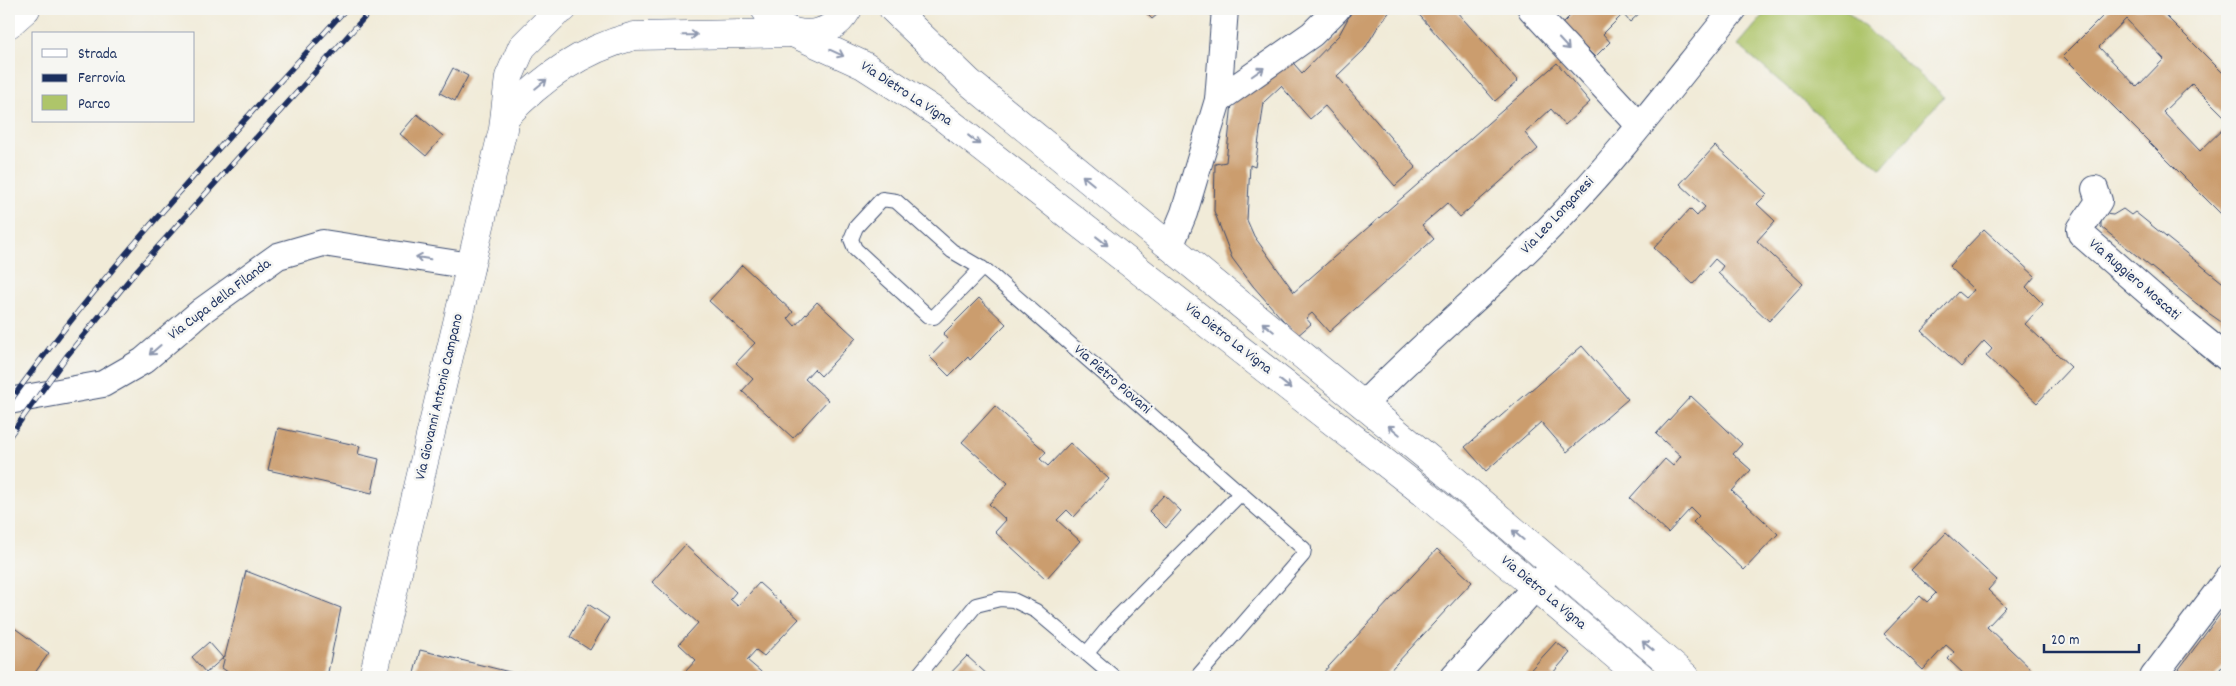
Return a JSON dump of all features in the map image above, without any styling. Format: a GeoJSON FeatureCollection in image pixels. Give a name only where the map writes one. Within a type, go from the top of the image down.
{"type":"FeatureCollection","features":[{"type":"Feature","properties":{"kind":"street"},"geometry":{"type":"LineString","coordinates":[[9,16],[12,9]]}},
{"type":"Feature","properties":{"kind":"street"},"geometry":{"type":"LineString","coordinates":[[9,24],[26,9]]}},
{"type":"Feature","properties":{"kind":"street","name":"Via Giovanni Antonio Campano"},"geometry":{"type":"LineString","coordinates":[[373,677],[471,266],[505,117],[510,78],[522,47],[556,12],[563,9]]}},
{"type":"Feature","properties":{"kind":"street","name":"Via Dietro La Vigna"},"geometry":{"type":"LineString","coordinates":[[765,9],[777,24],[864,65],[939,114],[1424,493],[1641,677]]}},
{"type":"Feature","properties":{"kind":"street"},"geometry":{"type":"LineString","coordinates":[[505,117],[524,97],[563,66],[608,43],[634,36],[793,32],[811,34],[829,29],[843,18],[848,9]]}},
{"type":"Feature","properties":{"kind":"street","name":"Via Dietro La Vigna"},"geometry":{"type":"LineString","coordinates":[[893,9],[969,82],[1363,405],[1686,677]]}},
{"type":"Feature","properties":{"kind":"street"},"geometry":{"type":"LineString","coordinates":[[1170,247],[1184,213],[1218,100],[1225,9]]}},
{"type":"Feature","properties":{"kind":"street"},"geometry":{"type":"LineString","coordinates":[[1218,100],[1312,34],[1336,9]]}},
{"type":"Feature","properties":{"kind":"street"},"geometry":{"type":"LineString","coordinates":[[1531,9],[1640,125]]}},
{"type":"Feature","properties":{"kind":"street","name":"Via Leo Longanesi"},"geometry":{"type":"LineString","coordinates":[[1363,405],[1398,369],[1556,221],[1640,125],[1734,9]]}},
{"type":"Feature","properties":{"kind":"street","name":"Via Ruggiero Moscati"},"geometry":{"type":"LineString","coordinates":[[2095,189],[2099,201],[2080,229],[2081,234],[2227,358]]}},
{"type":"Feature","properties":{"kind":"street","name":"Via Cupa della Filanda"},"geometry":{"type":"LineString","coordinates":[[9,400],[103,384],[143,361],[202,310],[278,256],[324,243],[471,266]]}},
{"type":"Feature","properties":{"kind":"street"},"geometry":{"type":"LineString","coordinates":[[1454,677],[1555,566]]}},
{"type":"Feature","properties":{"kind":"street"},"geometry":{"type":"LineString","coordinates":[[2153,677],[2227,579]]}},
{"type":"Feature","properties":{"kind":"lane","name":"Via Pietro Piovani"},"geometry":{"type":"LineString","coordinates":[[982,268],[934,317],[928,316],[855,249],[851,239],[856,227],[882,198],[893,199],[952,251],[982,268],[1305,552],[1197,677]]}},
{"type":"Feature","properties":{"kind":"lane"},"geometry":{"type":"LineString","coordinates":[[1087,653],[1112,623],[1241,494]]}},
{"type":"Feature","properties":{"kind":"lane"},"geometry":{"type":"LineString","coordinates":[[917,677],[976,605],[988,601],[1013,600],[1028,606],[1114,677]]}},
{"type":"Feature","properties":{"kind":"green space"},"geometry":{"type":"Polygon","coordinates":[[[1769,9],[1844,9],[1944,96],[1881,169],[1738,45],[1769,9]]]}},
{"type":"Feature","properties":{"kind":"building"},"geometry":{"type":"Polygon","coordinates":[[[1142,9],[1164,9],[1152,19],[1142,9]]]}},
{"type":"Feature","properties":{"kind":"building"},"geometry":{"type":"Polygon","coordinates":[[[1353,9],[1392,9],[1379,25],[1364,50],[1337,76],[1416,167],[1395,186],[1325,106],[1310,119],[1281,86],[1264,102],[1255,167],[1250,165],[1247,220],[1254,236],[1294,292],[1557,63],[1590,102],[1565,125],[1551,109],[1525,133],[1538,149],[1460,217],[1447,203],[1422,225],[1434,239],[1329,332],[1312,313],[1306,318],[1311,324],[1297,336],[1253,286],[1232,258],[1214,211],[1215,164],[1226,162],[1232,103],[1287,56],[1302,73],[1339,35],[1353,9]]]}},
{"type":"Feature","properties":{"kind":"building"},"geometry":{"type":"Polygon","coordinates":[[[1414,9],[1459,9],[1456,11],[1518,81],[1495,101],[1414,9]]]}},
{"type":"Feature","properties":{"kind":"building"},"geometry":{"type":"Polygon","coordinates":[[[1577,9],[1644,9],[1630,22],[1623,14],[1603,34],[1610,42],[1595,57],[1562,24],[1577,9]]]}},
{"type":"Feature","properties":{"kind":"building"},"geometry":{"type":"Polygon","coordinates":[[[2110,9],[2159,9],[2227,77],[2227,119],[2192,84],[2163,112],[2200,151],[2227,125],[2227,220],[2063,56],[2110,9]],[[2126,19],[2099,47],[2137,87],[2164,59],[2126,19]]]}},
{"type":"Feature","properties":{"kind":"building"},"geometry":{"type":"Polygon","coordinates":[[[453,68],[468,76],[455,101],[440,93],[453,68]]]}},
{"type":"Feature","properties":{"kind":"building"},"geometry":{"type":"Polygon","coordinates":[[[417,114],[443,136],[426,156],[400,134],[417,114]]]}},
{"type":"Feature","properties":{"kind":"building"},"geometry":{"type":"Polygon","coordinates":[[[1715,146],[1767,194],[1757,204],[1775,221],[1757,241],[1803,284],[1769,321],[1718,273],[1723,266],[1715,259],[1693,284],[1654,248],[1690,209],[1697,216],[1705,207],[1680,184],[1715,146]]]}},
{"type":"Feature","properties":{"kind":"building"},"geometry":{"type":"Polygon","coordinates":[[[2123,209],[2131,215],[2135,212],[2227,286],[2227,326],[2101,227],[2101,220],[2105,214],[2113,215],[2123,209]]]}},
{"type":"Feature","properties":{"kind":"building"},"geometry":{"type":"Polygon","coordinates":[[[1984,229],[2035,276],[2026,287],[2043,304],[2025,324],[2071,367],[2037,403],[1986,356],[1992,349],[1984,341],[1961,367],[1922,331],[1958,292],[1965,298],[1974,290],[1949,266],[1984,229]]]}},
{"type":"Feature","properties":{"kind":"building"},"geometry":{"type":"Polygon","coordinates":[[[742,265],[793,312],[788,318],[795,326],[817,302],[856,338],[821,376],[814,369],[805,379],[828,400],[793,438],[742,391],[753,379],[736,363],[755,343],[709,301],[742,265]]]}},
{"type":"Feature","properties":{"kind":"building"},"geometry":{"type":"Polygon","coordinates":[[[979,298],[1006,324],[970,360],[968,357],[949,376],[930,357],[947,339],[943,334],[979,298]]]}},
{"type":"Feature","properties":{"kind":"building"},"geometry":{"type":"Polygon","coordinates":[[[1582,346],[1628,399],[1567,452],[1541,422],[1486,471],[1465,447],[1582,346]]]}},
{"type":"Feature","properties":{"kind":"building"},"geometry":{"type":"Polygon","coordinates":[[[1691,396],[1742,444],[1733,454],[1751,470],[1732,491],[1778,534],[1744,570],[1693,522],[1699,516],[1691,508],[1668,533],[1630,498],[1665,459],[1673,466],[1681,456],[1656,434],[1691,396]]]}},
{"type":"Feature","properties":{"kind":"building"},"geometry":{"type":"Polygon","coordinates":[[[995,406],[1046,452],[1040,459],[1048,466],[1070,443],[1109,479],[1074,517],[1067,510],[1057,520],[1080,541],[1046,579],[995,532],[1006,520],[989,504],[1008,483],[962,442],[995,406]]]}},
{"type":"Feature","properties":{"kind":"building"},"geometry":{"type":"Polygon","coordinates":[[[278,428],[360,446],[358,454],[379,459],[372,493],[268,470],[278,428]]]}},
{"type":"Feature","properties":{"kind":"building"},"geometry":{"type":"Polygon","coordinates":[[[1164,495],[1181,511],[1166,528],[1149,511],[1164,495]]]}},
{"type":"Feature","properties":{"kind":"building"},"geometry":{"type":"Polygon","coordinates":[[[1946,533],[1997,580],[1988,590],[2006,607],[1987,627],[2033,671],[2027,677],[1967,677],[1948,659],[1954,652],[1946,645],[1923,670],[1884,634],[1920,596],[1927,602],[1936,593],[1911,570],[1946,533]]]}},
{"type":"Feature","properties":{"kind":"building"},"geometry":{"type":"Polygon","coordinates":[[[685,545],[736,592],[730,599],[738,606],[759,583],[799,619],[764,656],[756,650],[747,660],[767,677],[690,677],[685,672],[696,660],[679,644],[698,623],[652,582],[685,545]]]}},
{"type":"Feature","properties":{"kind":"building"},"geometry":{"type":"Polygon","coordinates":[[[1437,549],[1472,582],[1384,677],[1319,677],[1437,549]]]}},
{"type":"Feature","properties":{"kind":"building"},"geometry":{"type":"Polygon","coordinates":[[[246,571],[341,608],[327,677],[235,677],[222,668],[246,571]]]}},
{"type":"Feature","properties":{"kind":"building"},"geometry":{"type":"Polygon","coordinates":[[[588,604],[609,618],[590,650],[570,637],[588,604]]]}},
{"type":"Feature","properties":{"kind":"building"},"geometry":{"type":"Polygon","coordinates":[[[2227,605],[2227,660],[2214,677],[2173,677],[2227,605]]]}},
{"type":"Feature","properties":{"kind":"building"},"geometry":{"type":"Polygon","coordinates":[[[9,624],[49,653],[32,677],[9,677],[9,624]]]}},
{"type":"Feature","properties":{"kind":"building"},"geometry":{"type":"Polygon","coordinates":[[[209,642],[223,658],[206,673],[192,657],[209,642]]]}},
{"type":"Feature","properties":{"kind":"building"},"geometry":{"type":"Polygon","coordinates":[[[1556,642],[1570,653],[1552,674],[1556,677],[1524,677],[1556,642]]]}},
{"type":"Feature","properties":{"kind":"building"},"geometry":{"type":"Polygon","coordinates":[[[420,650],[530,677],[413,677],[420,650]]]}},
{"type":"Feature","properties":{"kind":"building"},"geometry":{"type":"Polygon","coordinates":[[[967,656],[990,677],[947,677],[967,656]]]}},
{"type":"Feature","properties":{"kind":"railway"},"geometry":{"type":"LineString","coordinates":[[9,403],[47,351],[129,250],[346,9]]}},
{"type":"Feature","properties":{"kind":"railway"},"geometry":{"type":"LineString","coordinates":[[9,437],[66,357],[138,269],[372,9]]}}]}
